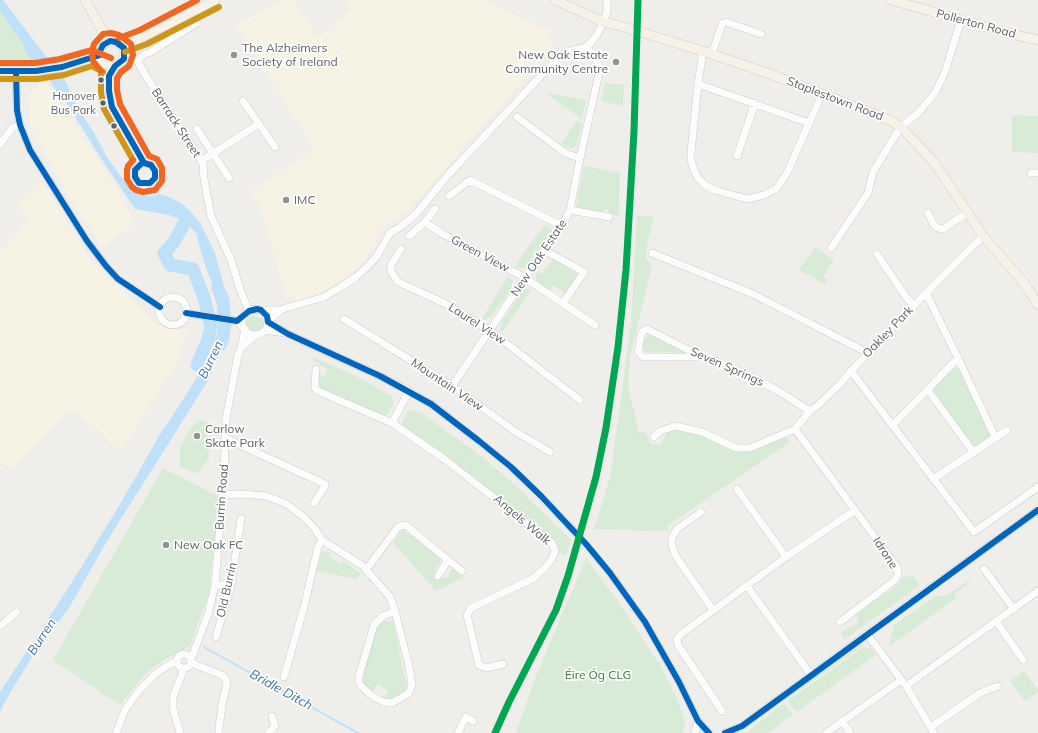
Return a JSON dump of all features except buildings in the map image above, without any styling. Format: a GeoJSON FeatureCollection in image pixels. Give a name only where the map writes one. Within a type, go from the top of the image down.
{"type":"FeatureCollection","features":[{"type":"Feature","properties":{"kind":"main road"},"geometry":{"type":"LineString","coordinates":[[85,0],[106,40]]}},
{"type":"Feature","properties":{"kind":"main road"},"geometry":{"type":"LineString","coordinates":[[106,40],[126,46],[215,0]]}},
{"type":"Feature","properties":{"kind":"main road","name":"Staplestown Road"},"geometry":{"type":"LineString","coordinates":[[555,0],[603,22],[618,24],[707,52],[892,120],[901,127],[933,161],[983,236],[1037,299]]}},
{"type":"Feature","properties":{"kind":"main road","name":"Pollerton Road"},"geometry":{"type":"LineString","coordinates":[[891,0],[1038,40]]}},
{"type":"Feature","properties":{"kind":"main road"},"geometry":{"type":"LineString","coordinates":[[98,58],[106,40]]}},
{"type":"Feature","properties":{"kind":"main road"},"geometry":{"type":"LineString","coordinates":[[0,72],[36,71],[62,67],[98,58],[111,66],[119,64],[124,58],[126,46]]}},
{"type":"Feature","properties":{"kind":"street"},"geometry":{"type":"LineString","coordinates":[[189,313],[243,316],[257,309],[281,310],[324,297],[356,277],[377,256],[390,233],[416,214],[448,175],[551,65],[570,51],[587,47],[597,35],[603,22],[607,12],[607,0]]}},
{"type":"Feature","properties":{"kind":"street"},"geometry":{"type":"LineString","coordinates":[[176,20],[183,32],[197,23]]}},
{"type":"Feature","properties":{"kind":"street"},"geometry":{"type":"LineString","coordinates":[[831,248],[868,193],[873,172],[901,127],[928,102],[941,82],[947,67],[960,20]]}},
{"type":"Feature","properties":{"kind":"street"},"geometry":{"type":"LineString","coordinates":[[761,34],[726,22],[723,23],[707,52],[698,84],[691,152],[691,160],[698,178],[715,190],[747,199],[764,195],[777,188],[787,172],[822,94]]}},
{"type":"Feature","properties":{"kind":"street","name":"Barrack Street"},"geometry":{"type":"LineString","coordinates":[[183,32],[137,60],[146,78],[203,163],[204,179],[211,216],[231,260],[240,289],[243,316]]}},
{"type":"Feature","properties":{"kind":"street","name":"New Oak Estate"},"geometry":{"type":"LineString","coordinates":[[452,386],[544,250],[562,226],[570,210],[600,69],[587,47]]}},
{"type":"Feature","properties":{"kind":"street"},"geometry":{"type":"LineString","coordinates":[[16,72],[17,110],[20,125],[30,150],[87,241],[106,266],[118,279],[160,308]]}},
{"type":"Feature","properties":{"kind":"street"},"geometry":{"type":"LineString","coordinates":[[698,84],[809,123]]}},
{"type":"Feature","properties":{"kind":"street"},"geometry":{"type":"LineString","coordinates":[[243,101],[275,147]]}},
{"type":"Feature","properties":{"kind":"street"},"geometry":{"type":"LineString","coordinates":[[737,156],[755,103]]}},
{"type":"Feature","properties":{"kind":"street"},"geometry":{"type":"LineString","coordinates":[[517,117],[564,153],[580,158]]}},
{"type":"Feature","properties":{"kind":"street"},"geometry":{"type":"LineString","coordinates":[[201,161],[259,124]]}},
{"type":"Feature","properties":{"kind":"street"},"geometry":{"type":"LineString","coordinates":[[0,144],[13,127],[20,125]]}},
{"type":"Feature","properties":{"kind":"street"},"geometry":{"type":"LineString","coordinates":[[197,129],[229,178]]}},
{"type":"Feature","properties":{"kind":"street"},"geometry":{"type":"LineString","coordinates":[[449,196],[470,180],[562,226]]}},
{"type":"Feature","properties":{"kind":"street"},"geometry":{"type":"LineString","coordinates":[[409,236],[425,222],[435,209]]}},
{"type":"Feature","properties":{"kind":"street"},"geometry":{"type":"LineString","coordinates":[[570,210],[609,217]]}},
{"type":"Feature","properties":{"kind":"street"},"geometry":{"type":"LineString","coordinates":[[928,212],[934,226],[943,229],[968,212]]}},
{"type":"Feature","properties":{"kind":"street","name":"Green View"},"geometry":{"type":"LineString","coordinates":[[425,222],[441,233],[525,278],[595,325]]}},
{"type":"Feature","properties":{"kind":"street","name":"Oakley Park"},"geometry":{"type":"LineString","coordinates":[[810,411],[840,384],[914,305],[983,236]]}},
{"type":"Feature","properties":{"kind":"street","name":"Laurel View"},"geometry":{"type":"LineString","coordinates":[[401,249],[391,265],[391,271],[398,282],[444,303],[490,330],[580,400]]}},
{"type":"Feature","properties":{"kind":"street"},"geometry":{"type":"LineString","coordinates":[[544,250],[584,272],[563,303]]}},
{"type":"Feature","properties":{"kind":"street"},"geometry":{"type":"LineString","coordinates":[[652,253],[753,294],[868,353]]}},
{"type":"Feature","properties":{"kind":"street"},"geometry":{"type":"LineString","coordinates":[[877,254],[906,297],[914,305]]}},
{"type":"Feature","properties":{"kind":"street","name":"Oakley Park"},"geometry":{"type":"LineString","coordinates":[[926,293],[995,437]]}},
{"type":"Feature","properties":{"kind":"street"},"geometry":{"type":"LineString","coordinates":[[173,298],[182,301],[189,313],[183,321],[171,325],[161,319],[159,311],[165,300],[173,298]]}},
{"type":"Feature","properties":{"kind":"street"},"geometry":{"type":"LineString","coordinates":[[261,310],[266,316],[268,322],[288,334],[380,376],[431,404],[511,467],[541,496],[586,544],[610,573],[645,622],[679,682],[698,721],[709,733]]}},
{"type":"Feature","properties":{"kind":"street"},"geometry":{"type":"LineString","coordinates":[[241,348],[264,330],[268,322],[281,310]]}},
{"type":"Feature","properties":{"kind":"street"},"geometry":{"type":"LineString","coordinates":[[243,316],[242,322],[244,328],[249,333],[256,335]]}},
{"type":"Feature","properties":{"kind":"street","name":"Mountain View"},"geometry":{"type":"LineString","coordinates":[[344,318],[452,386],[516,432],[550,452]]}},
{"type":"Feature","properties":{"kind":"street","name":"Burrin Road"},"geometry":{"type":"LineString","coordinates":[[192,663],[208,614],[215,585],[229,400],[244,328]]}},
{"type":"Feature","properties":{"kind":"street","name":"Seven Springs"},"geometry":{"type":"LineString","coordinates":[[702,356],[643,357],[638,350],[642,332],[647,329],[702,356],[722,363],[775,389],[810,411]]}},
{"type":"Feature","properties":{"kind":"street"},"geometry":{"type":"LineString","coordinates":[[264,330],[288,334]]}},
{"type":"Feature","properties":{"kind":"street"},"geometry":{"type":"LineString","coordinates":[[893,425],[958,358]]}},
{"type":"Feature","properties":{"kind":"street","name":"Angels Walk"},"geometry":{"type":"LineString","coordinates":[[316,369],[315,388],[318,391],[392,423],[443,458],[552,543],[555,551],[552,559],[544,569],[532,578],[471,608],[467,615],[478,665],[486,668],[503,664]]}},
{"type":"Feature","properties":{"kind":"street"},"geometry":{"type":"LineString","coordinates":[[851,371],[974,532],[1038,487]]}},
{"type":"Feature","properties":{"kind":"street"},"geometry":{"type":"LineString","coordinates":[[928,390],[974,453]]}},
{"type":"Feature","properties":{"kind":"street"},"geometry":{"type":"LineString","coordinates":[[392,423],[409,391]]}},
{"type":"Feature","properties":{"kind":"street"},"geometry":{"type":"LineString","coordinates":[[654,437],[660,431],[676,426],[702,432],[736,448],[750,448],[795,429],[810,411]]}},
{"type":"Feature","properties":{"kind":"street","name":"Idrone"},"geometry":{"type":"LineString","coordinates":[[795,429],[896,567],[898,574],[895,580],[840,622]]}},
{"type":"Feature","properties":{"kind":"street"},"geometry":{"type":"LineString","coordinates":[[933,479],[1007,430]]}},
{"type":"Feature","properties":{"kind":"street"},"geometry":{"type":"LineString","coordinates":[[225,438],[325,484],[314,503]]}},
{"type":"Feature","properties":{"kind":"street"},"geometry":{"type":"LineString","coordinates":[[737,489],[786,557]]}},
{"type":"Feature","properties":{"kind":"street"},"geometry":{"type":"LineString","coordinates":[[222,495],[240,494],[266,496],[285,503],[305,518],[322,540],[363,566],[390,597],[395,612],[409,666],[412,685],[409,693],[392,703],[384,702],[372,696],[362,687],[358,676],[374,625],[383,616],[395,612]]}},
{"type":"Feature","properties":{"kind":"street"},"geometry":{"type":"LineString","coordinates":[[722,711],[678,645],[677,639],[681,634],[786,557],[855,510]]}},
{"type":"Feature","properties":{"kind":"street"},"geometry":{"type":"LineString","coordinates":[[725,733],[735,731],[1038,510]]}},
{"type":"Feature","properties":{"kind":"street"},"geometry":{"type":"LineString","coordinates":[[701,512],[677,528],[672,538],[672,545],[675,556],[713,610]]}},
{"type":"Feature","properties":{"kind":"street","name":"Old Burrin"},"geometry":{"type":"LineString","coordinates":[[216,637],[231,586],[241,519]]}},
{"type":"Feature","properties":{"kind":"street"},"geometry":{"type":"LineString","coordinates":[[366,570],[398,527],[404,525],[462,571]]}},
{"type":"Feature","properties":{"kind":"street"},"geometry":{"type":"LineString","coordinates":[[284,677],[304,607],[318,547],[322,540]]}},
{"type":"Feature","properties":{"kind":"street"},"geometry":{"type":"LineString","coordinates":[[438,576],[448,560]]}},
{"type":"Feature","properties":{"kind":"street"},"geometry":{"type":"LineString","coordinates":[[984,569],[1014,609]]}},
{"type":"Feature","properties":{"kind":"street"},"geometry":{"type":"LineString","coordinates":[[215,585],[231,586]]}},
{"type":"Feature","properties":{"kind":"street"},"geometry":{"type":"LineString","coordinates":[[747,586],[811,675]]}},
{"type":"Feature","properties":{"kind":"street"},"geometry":{"type":"LineString","coordinates":[[906,686],[1038,592]]}},
{"type":"Feature","properties":{"kind":"street"},"geometry":{"type":"LineString","coordinates":[[0,626],[17,612]]}},
{"type":"Feature","properties":{"kind":"street"},"geometry":{"type":"LineString","coordinates":[[996,621],[1023,660]]}},
{"type":"Feature","properties":{"kind":"street"},"geometry":{"type":"LineString","coordinates":[[867,634],[906,686],[933,730],[980,693],[998,686]]}},
{"type":"Feature","properties":{"kind":"street"},"geometry":{"type":"LineString","coordinates":[[116,733],[125,710],[138,692],[154,675],[165,667],[177,662],[180,656],[197,645]]}},
{"type":"Feature","properties":{"kind":"street"},"geometry":{"type":"LineString","coordinates":[[185,654],[190,657],[192,663],[226,679],[227,683],[222,705],[219,733]]}},
{"type":"Feature","properties":{"kind":"street"},"geometry":{"type":"LineString","coordinates":[[177,662],[178,666],[183,668],[186,668],[192,663]]}},
{"type":"Feature","properties":{"kind":"street"},"geometry":{"type":"LineString","coordinates":[[180,733],[173,708],[173,697],[183,668]]}},
{"type":"Feature","properties":{"kind":"street"},"geometry":{"type":"LineString","coordinates":[[826,733],[901,680]]}},
{"type":"Feature","properties":{"kind":"street"},"geometry":{"type":"LineString","coordinates":[[268,733],[275,726],[272,716]]}},
{"type":"Feature","properties":{"kind":"street"},"geometry":{"type":"LineString","coordinates":[[458,733],[466,717],[473,721]]}},
{"type":"Feature","properties":{"kind":"street"},"geometry":{"type":"LineString","coordinates":[[695,733],[698,721]]}},
{"type":"Feature","properties":{"kind":"street"},"geometry":{"type":"LineString","coordinates":[[842,722],[850,733]]}},
{"type":"Feature","properties":{"kind":"shaded area"},"geometry":{"type":"Polygon","coordinates":[[[282,0],[294,0],[318,37],[350,10],[343,0],[484,0],[552,32],[548,41],[552,43],[550,49],[404,215],[392,220],[378,232],[375,245],[354,271],[320,294],[296,301],[294,295],[287,298],[260,206],[250,192],[315,149],[236,25],[282,0]]]}},
{"type":"Feature","properties":{"kind":"shaded area"},"geometry":{"type":"Polygon","coordinates":[[[43,81],[46,82],[118,191],[134,224],[102,247],[71,199],[30,126],[29,96],[43,81]]]}},
{"type":"Feature","properties":{"kind":"shaded area"},"geometry":{"type":"Polygon","coordinates":[[[41,180],[88,256],[160,326],[188,331],[179,358],[121,451],[78,413],[64,414],[13,469],[0,462],[0,253],[30,219],[16,205],[41,180]]]}},
{"type":"Feature","properties":{"kind":"green space"},"geometry":{"type":"Polygon","coordinates":[[[0,11],[34,60],[0,61],[0,11]]]}},
{"type":"Feature","properties":{"kind":"green space"},"geometry":{"type":"Polygon","coordinates":[[[605,83],[624,85],[623,106],[601,101],[605,83]]]}},
{"type":"Feature","properties":{"kind":"green space"},"geometry":{"type":"Polygon","coordinates":[[[549,93],[586,100],[582,119],[549,96],[549,93]]]}},
{"type":"Feature","properties":{"kind":"green space"},"geometry":{"type":"Polygon","coordinates":[[[1012,115],[1038,116],[1038,153],[1012,152],[1012,115]]]}},
{"type":"Feature","properties":{"kind":"green space"},"geometry":{"type":"Polygon","coordinates":[[[577,120],[582,124],[577,145],[573,148],[569,148],[561,144],[577,120]]]}},
{"type":"Feature","properties":{"kind":"green space"},"geometry":{"type":"Polygon","coordinates":[[[584,166],[620,173],[619,215],[608,214],[609,210],[604,209],[603,213],[576,208],[584,166]]]}},
{"type":"Feature","properties":{"kind":"green space"},"geometry":{"type":"Polygon","coordinates":[[[637,215],[654,217],[647,244],[646,259],[652,265],[630,357],[628,386],[639,433],[645,431],[651,444],[660,445],[669,430],[674,429],[702,435],[737,451],[746,452],[787,437],[790,442],[667,526],[668,531],[594,529],[610,477],[616,435],[631,323],[637,215]]]}},
{"type":"Feature","properties":{"kind":"green space"},"geometry":{"type":"Polygon","coordinates":[[[545,224],[551,228],[552,231],[550,234],[526,266],[521,268],[514,267],[545,224]]]}},
{"type":"Feature","properties":{"kind":"green space"},"geometry":{"type":"Polygon","coordinates":[[[815,247],[834,260],[823,277],[827,279],[825,284],[799,270],[815,247]]]}},
{"type":"Feature","properties":{"kind":"green space"},"geometry":{"type":"Polygon","coordinates":[[[553,259],[579,275],[567,294],[553,285],[549,290],[537,281],[537,271],[542,274],[553,259]]]}},
{"type":"Feature","properties":{"kind":"green space"},"geometry":{"type":"Polygon","coordinates":[[[508,276],[513,281],[511,289],[491,317],[481,320],[508,276]]]}},
{"type":"Feature","properties":{"kind":"green space"},"geometry":{"type":"Polygon","coordinates":[[[532,289],[502,333],[500,329],[503,320],[523,290],[532,289]]]}},
{"type":"Feature","properties":{"kind":"green space"},"geometry":{"type":"Polygon","coordinates":[[[252,316],[261,318],[264,321],[264,325],[260,330],[253,331],[246,327],[246,321],[252,316]]]}},
{"type":"Feature","properties":{"kind":"green space"},"geometry":{"type":"Polygon","coordinates":[[[651,335],[692,353],[646,352],[643,348],[643,340],[651,335]]]}},
{"type":"Feature","properties":{"kind":"green space"},"geometry":{"type":"Polygon","coordinates":[[[313,357],[353,375],[392,396],[394,401],[393,406],[386,416],[323,390],[319,386],[318,381],[320,376],[326,375],[327,369],[320,366],[319,363],[313,361],[313,357]]]}},
{"type":"Feature","properties":{"kind":"green space"},"geometry":{"type":"Polygon","coordinates":[[[955,368],[959,369],[990,436],[974,447],[932,389],[955,368]]]}},
{"type":"Feature","properties":{"kind":"green space"},"geometry":{"type":"Polygon","coordinates":[[[408,410],[421,413],[480,455],[528,496],[527,497],[571,540],[565,556],[558,551],[554,543],[549,538],[446,455],[404,429],[401,424],[408,410]]]}},
{"type":"Feature","properties":{"kind":"green space","name":"Carlow Skate Park"},"geometry":{"type":"Polygon","coordinates":[[[201,420],[207,422],[208,424],[209,459],[197,473],[194,473],[180,467],[180,447],[192,426],[201,420]]]}},
{"type":"Feature","properties":{"kind":"green space","name":"New Oak FC"},"geometry":{"type":"Polygon","coordinates":[[[163,468],[219,497],[209,593],[190,646],[165,659],[147,672],[120,705],[53,660],[163,468]]]}},
{"type":"Feature","properties":{"kind":"green space"},"geometry":{"type":"Polygon","coordinates":[[[403,529],[441,557],[441,560],[435,570],[437,577],[446,578],[453,567],[464,577],[434,592],[431,585],[393,543],[403,529]]]}},
{"type":"Feature","properties":{"kind":"green space"},"geometry":{"type":"Polygon","coordinates":[[[326,551],[331,552],[329,556],[341,564],[344,561],[361,574],[356,579],[317,571],[321,554],[326,551]]]}},
{"type":"Feature","properties":{"kind":"green space","name":"Éire Óg CLG"},"geometry":{"type":"Polygon","coordinates":[[[586,558],[618,601],[661,667],[676,696],[685,721],[683,733],[516,733],[534,681],[586,558]]]}},
{"type":"Feature","properties":{"kind":"green space"},"geometry":{"type":"Polygon","coordinates":[[[913,575],[920,585],[844,640],[841,633],[858,622],[858,613],[899,584],[902,578],[913,575]]]}},
{"type":"Feature","properties":{"kind":"green space"},"geometry":{"type":"Polygon","coordinates":[[[970,580],[971,581],[956,593],[956,598],[890,646],[889,645],[894,625],[936,596],[945,596],[970,580]]]}},
{"type":"Feature","properties":{"kind":"green space"},"geometry":{"type":"Polygon","coordinates":[[[383,621],[393,621],[406,684],[405,691],[390,699],[384,698],[388,691],[378,684],[373,691],[361,683],[360,679],[376,625],[383,621]]]}},
{"type":"Feature","properties":{"kind":"green space"},"geometry":{"type":"Polygon","coordinates":[[[862,644],[864,645],[787,699],[789,696],[862,644]]]}},
{"type":"Feature","properties":{"kind":"green space"},"geometry":{"type":"Polygon","coordinates":[[[864,647],[871,649],[876,655],[797,712],[791,706],[788,701],[864,647]]]}},
{"type":"Feature","properties":{"kind":"green space"},"geometry":{"type":"Polygon","coordinates":[[[1024,671],[1038,690],[1038,692],[1025,701],[1010,681],[1024,671]]]}},
{"type":"Feature","properties":{"kind":"green space"},"geometry":{"type":"Polygon","coordinates":[[[784,703],[793,715],[768,733],[747,733],[753,727],[784,703]]]}},
{"type":"Feature","properties":{"kind":"water"},"geometry":{"type":"Polygon","coordinates":[[[0,0],[3,0],[47,58],[36,61],[34,60],[0,11],[0,0]]]}},
{"type":"Feature","properties":{"kind":"water"},"geometry":{"type":"Polygon","coordinates":[[[59,74],[107,157],[127,185],[136,193],[142,195],[150,197],[160,194],[181,203],[200,223],[215,253],[227,306],[216,304],[213,286],[203,259],[196,233],[180,219],[169,215],[135,209],[100,157],[56,84],[48,76],[59,74]]]}},
{"type":"Feature","properties":{"kind":"water"},"geometry":{"type":"Polygon","coordinates":[[[220,327],[228,329],[227,335],[209,379],[107,541],[69,608],[32,657],[3,705],[0,713],[0,692],[67,590],[119,506],[162,431],[183,400],[207,360],[220,327]]]}},
{"type":"Feature","properties":{"kind":"waterway","name":"Burren"},"geometry":{"type":"LineString","coordinates":[[30,47],[56,78],[63,90]]}},
{"type":"Feature","properties":{"kind":"waterway"},"geometry":{"type":"LineString","coordinates":[[187,218],[174,242],[164,253],[170,265],[193,269],[204,298],[211,326],[208,339],[197,365]]}},
{"type":"Feature","properties":{"kind":"waterway","name":"Burren"},"geometry":{"type":"LineString","coordinates":[[218,288],[223,300],[225,322],[223,337],[220,345]]}},
{"type":"Feature","properties":{"kind":"waterway","name":"Bridle Ditch"},"geometry":{"type":"LineString","coordinates":[[204,647],[358,733]]}},
{"type":"Feature","properties":{"kind":"transit line"},"geometry":{"type":"LineString","coordinates":[[119,38],[140,30],[197,0]]}},
{"type":"Feature","properties":{"kind":"transit line"},"geometry":{"type":"LineString","coordinates":[[495,733],[509,702],[556,610],[568,576],[596,477],[606,428],[618,347],[626,270],[634,131],[638,0]]}},
{"type":"Feature","properties":{"kind":"transit line"},"geometry":{"type":"LineString","coordinates":[[125,52],[147,44],[219,7]]}},
{"type":"Feature","properties":{"kind":"transit line"},"geometry":{"type":"LineString","coordinates":[[101,71],[93,61],[92,51],[94,44],[103,34],[111,33],[119,35],[131,44],[133,55],[129,66],[121,72],[117,78],[117,90],[120,104],[149,156],[157,159],[162,168],[162,181],[155,190],[143,192],[132,187],[127,179],[127,170],[128,166],[133,160]]}},
{"type":"Feature","properties":{"kind":"transit line"},"geometry":{"type":"LineString","coordinates":[[100,55],[103,45],[110,41],[116,42],[124,48],[124,59],[115,66],[109,76],[109,91],[112,107],[144,163],[151,165],[155,171],[155,178],[150,183],[139,183],[135,177],[135,170],[140,165]]}},
{"type":"Feature","properties":{"kind":"transit line"},"geometry":{"type":"LineString","coordinates":[[0,63],[35,63],[60,59],[92,50],[111,58]]}},
{"type":"Feature","properties":{"kind":"transit line"},"geometry":{"type":"LineString","coordinates":[[0,71],[36,71],[62,67],[100,55]]}},
{"type":"Feature","properties":{"kind":"transit line"},"geometry":{"type":"LineString","coordinates":[[0,79],[37,79],[64,75],[92,66],[103,72]]}},
{"type":"Feature","properties":{"kind":"transit line"},"geometry":{"type":"LineString","coordinates":[[16,72],[17,110],[20,125],[30,150],[87,241],[106,266],[118,279],[160,307]]}},
{"type":"Feature","properties":{"kind":"transit line"},"geometry":{"type":"LineString","coordinates":[[102,72],[101,92],[104,109],[133,160]]}},
{"type":"Feature","properties":{"kind":"transit line"},"geometry":{"type":"LineString","coordinates":[[186,313],[237,321],[249,311],[257,309],[261,310],[267,316],[268,322],[288,334],[380,376],[431,404],[479,441],[511,467],[541,496],[586,544],[610,573],[645,622],[679,682],[698,721],[709,733]]}},
{"type":"Feature","properties":{"kind":"transit line"},"geometry":{"type":"LineString","coordinates":[[725,733],[742,726],[1038,510]]}},
{"type":"Feature","properties":{"kind":"place","name":"The Alzheimers Society of Ireland"},"geometry":{"type":"Point","coordinates":[234,55]}},
{"type":"Feature","properties":{"kind":"place","name":"New Oak Estate Community Centre"},"geometry":{"type":"Point","coordinates":[616,62]}},
{"type":"Feature","properties":{"kind":"place","name":"Hanover Bus Park"},"geometry":{"type":"Point","coordinates":[103,103]}},
{"type":"Feature","properties":{"kind":"place","name":"IMC"},"geometry":{"type":"Point","coordinates":[286,200]}},
{"type":"Feature","properties":{"kind":"place","name":"Carlow Skate Park"},"geometry":{"type":"Point","coordinates":[197,436]}},
{"type":"Feature","properties":{"kind":"place","name":"New Oak FC"},"geometry":{"type":"Point","coordinates":[166,545]}}]}
